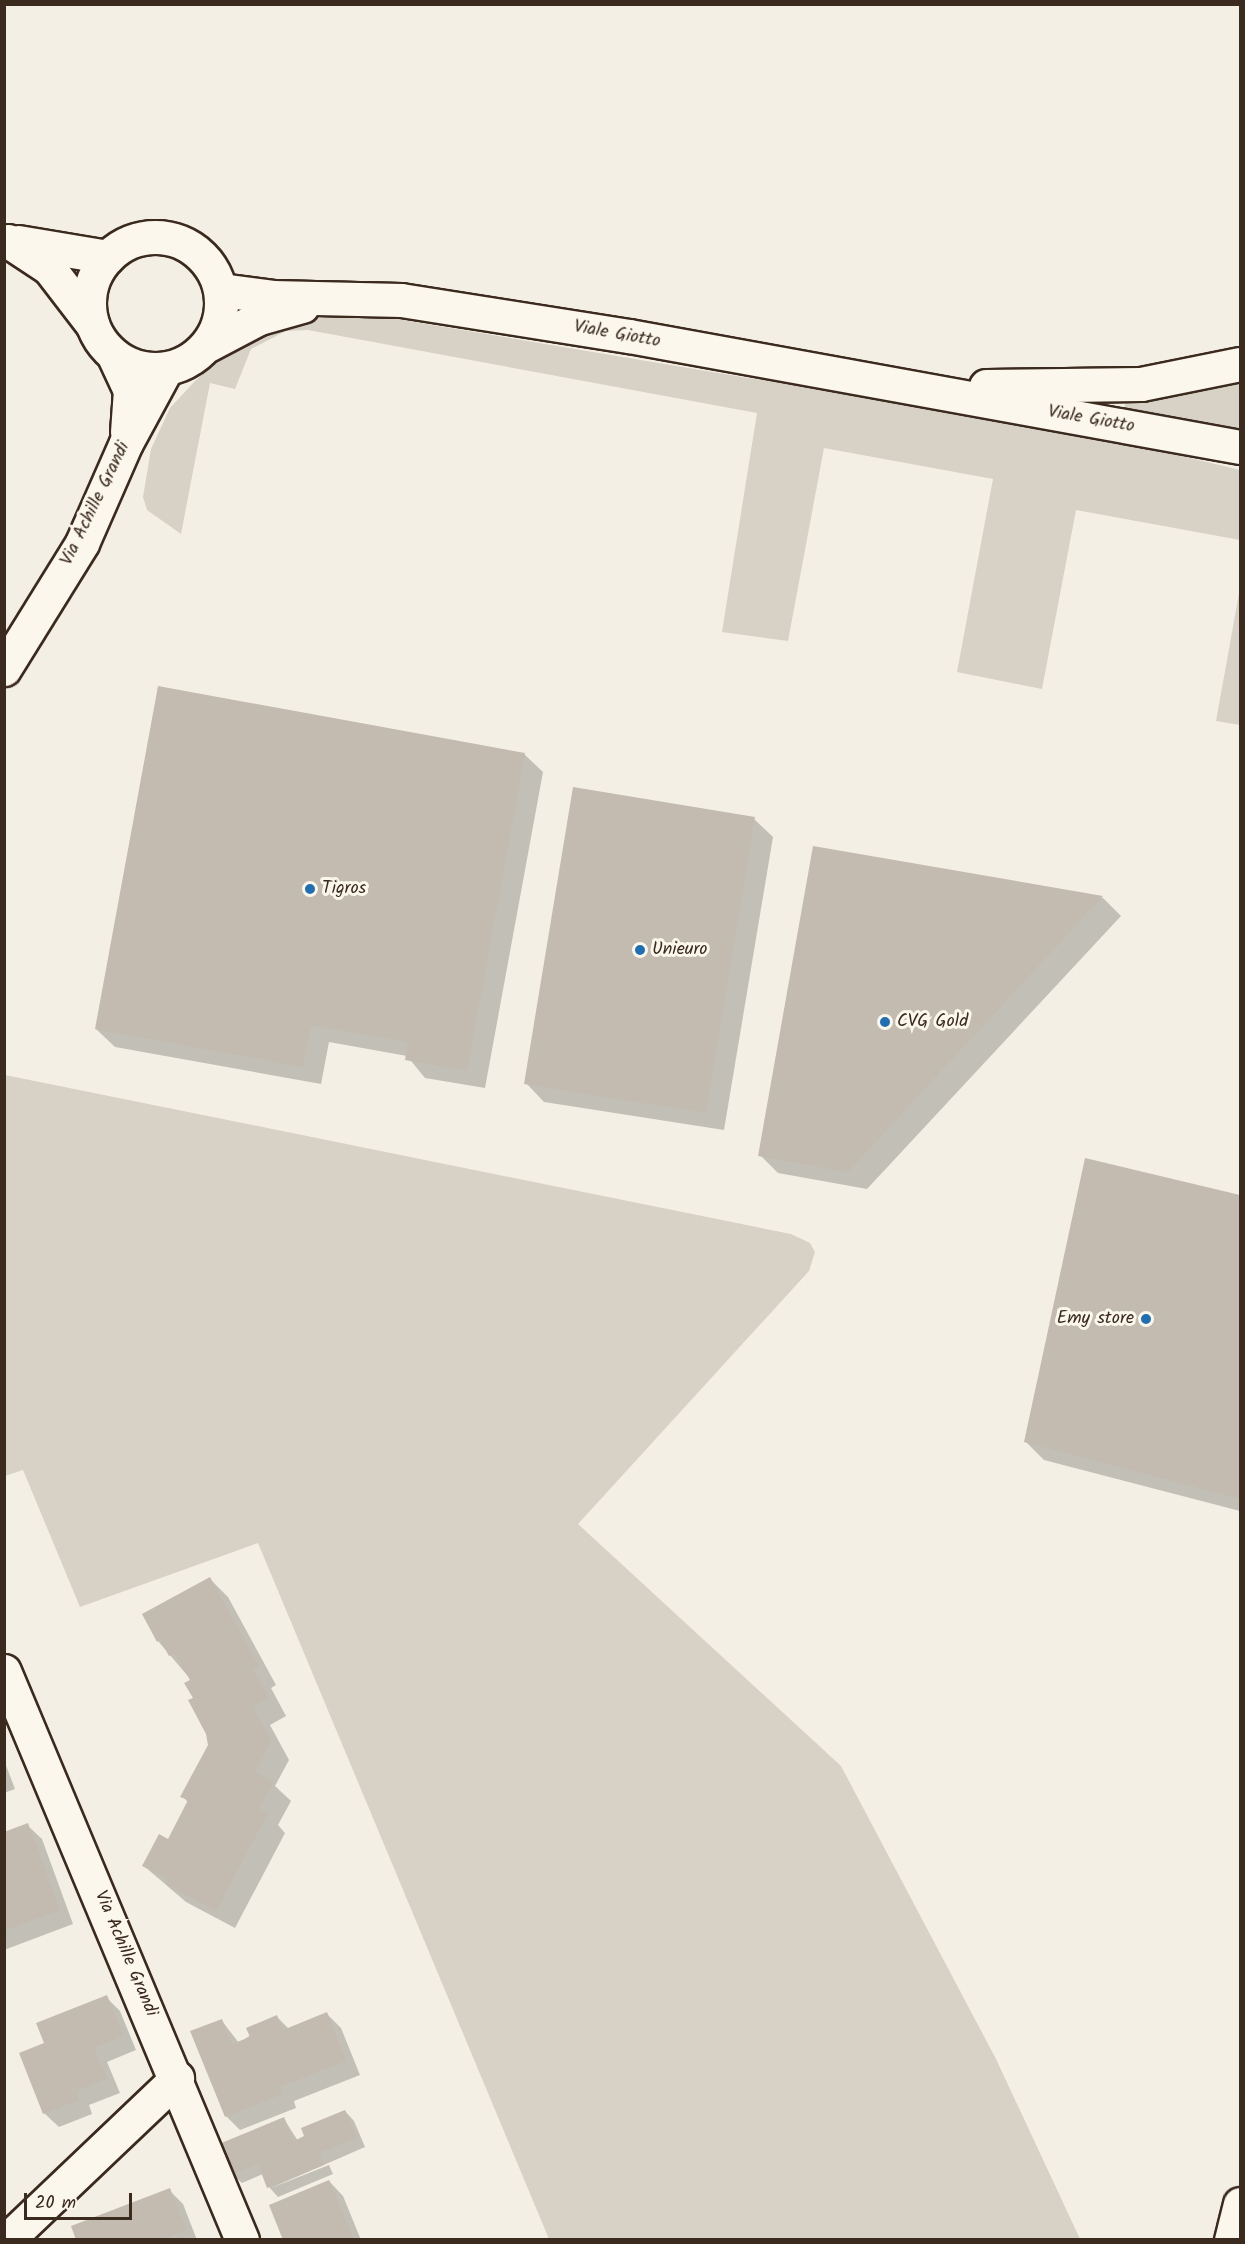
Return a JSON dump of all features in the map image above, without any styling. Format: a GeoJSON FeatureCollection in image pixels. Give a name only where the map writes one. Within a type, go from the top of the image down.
{"type":"FeatureCollection","features":[{"type":"Feature","properties":{"kind":"main road"},"geometry":{"type":"LineString","coordinates":[[92,324],[91,288],[108,257],[138,239],[173,240],[204,258],[221,290],[219,318],[208,345]]}},
{"type":"Feature","properties":{"kind":"main road"},"geometry":{"type":"LineString","coordinates":[[6,240],[108,257]]}},
{"type":"Feature","properties":{"kind":"main road"},"geometry":{"type":"LineString","coordinates":[[6,240],[49,268],[114,356],[130,390],[126,443]]}},
{"type":"Feature","properties":{"kind":"main road","name":"Viale Giotto"},"geometry":{"type":"LineString","coordinates":[[221,290],[326,299],[401,300],[1240,447]]}},
{"type":"Feature","properties":{"kind":"main road","name":"Viale Giotto"},"geometry":{"type":"LineString","coordinates":[[166,369],[196,356],[208,345],[259,318],[326,299]]}},
{"type":"Feature","properties":{"kind":"main road"},"geometry":{"type":"LineString","coordinates":[[114,356],[148,370],[166,369]]}},
{"type":"Feature","properties":{"kind":"main road","name":"Viale Giotto"},"geometry":{"type":"LineString","coordinates":[[906,387],[1141,384],[1240,364]]}},
{"type":"Feature","properties":{"kind":"main road","name":"Via Achille Grandi"},"geometry":{"type":"LineString","coordinates":[[4,669],[82,543],[126,443],[166,369]]}},
{"type":"Feature","properties":{"kind":"main road","name":"Via Achille Grandi"},"geometry":{"type":"LineString","coordinates":[[4,1671],[177,2078],[242,2240]]}},
{"type":"Feature","properties":{"kind":"main road"},"geometry":{"type":"LineString","coordinates":[[7,2240],[177,2078]]}},
{"type":"Feature","properties":{"kind":"main road"},"geometry":{"type":"LineString","coordinates":[[1231,2240],[1240,2204]]}},
{"type":"Feature","properties":{"kind":"shaded area"},"geometry":{"type":"Polygon","coordinates":[[[361,313],[748,378],[995,411],[1240,470],[1240,540],[1076,510],[1042,689],[957,672],[993,479],[824,448],[788,641],[722,632],[757,413],[308,330],[286,331],[251,349],[235,389],[210,383],[181,534],[147,510],[143,497],[151,449],[170,408],[195,381],[234,347],[268,329],[305,319],[361,313]]]}},
{"type":"Feature","properties":{"kind":"shaded area"},"geometry":{"type":"Polygon","coordinates":[[[1240,381],[1240,436],[1125,416],[1125,401],[1240,381]]]}},
{"type":"Feature","properties":{"kind":"shaded area"},"geometry":{"type":"Polygon","coordinates":[[[1240,588],[1240,725],[1216,721],[1240,588]]]}},
{"type":"Feature","properties":{"kind":"shaded area"},"geometry":{"type":"Polygon","coordinates":[[[5,1075],[791,1234],[810,1243],[815,1252],[809,1271],[578,1524],[841,1766],[996,2059],[1080,2239],[549,2239],[258,1543],[80,1607],[23,1470],[5,1476],[5,1075]]]}},
{"type":"Feature","properties":{"kind":"building","name":"Tigros"},"geometry":{"type":"Polygon","coordinates":[[[158,686],[525,753],[467,1071],[405,1060],[408,1042],[311,1025],[303,1067],[95,1029],[158,686]]]}},
{"type":"Feature","properties":{"kind":"building","name":"Unieuro"},"geometry":{"type":"Polygon","coordinates":[[[573,787],[755,817],[706,1113],[524,1084],[573,787]]]}},
{"type":"Feature","properties":{"kind":"building","name":"CVG Gold"},"geometry":{"type":"Polygon","coordinates":[[[813,846],[1103,896],[848,1172],[758,1156],[813,846]]]}},
{"type":"Feature","properties":{"kind":"building","name":"Emy store"},"geometry":{"type":"Polygon","coordinates":[[[1085,1158],[1240,1195],[1240,1499],[1024,1442],[1085,1158]]]}},
{"type":"Feature","properties":{"kind":"building"},"geometry":{"type":"Polygon","coordinates":[[[210,1577],[259,1666],[253,1670],[269,1698],[252,1706],[271,1741],[255,1772],[273,1782],[259,1808],[268,1813],[216,1911],[166,1884],[168,1879],[142,1866],[159,1834],[168,1839],[188,1800],[180,1797],[208,1745],[206,1734],[188,1700],[193,1698],[184,1683],[190,1680],[175,1654],[169,1656],[160,1640],[157,1642],[142,1614],[210,1577]]]}},
{"type":"Feature","properties":{"kind":"building"},"geometry":{"type":"Polygon","coordinates":[[[28,1823],[60,1910],[4,1931],[4,1832],[28,1823]]]}},
{"type":"Feature","properties":{"kind":"building"},"geometry":{"type":"Polygon","coordinates":[[[107,1995],[123,2036],[94,2048],[107,2079],[76,2091],[79,2100],[43,2114],[19,2053],[44,2043],[36,2023],[107,1995]]]}},
{"type":"Feature","properties":{"kind":"building"},"geometry":{"type":"Polygon","coordinates":[[[327,2012],[346,2061],[280,2087],[283,2094],[225,2117],[190,2031],[222,2019],[232,2044],[250,2037],[246,2028],[277,2015],[283,2030],[327,2012]]]}},
{"type":"Feature","properties":{"kind":"building"},"geometry":{"type":"Polygon","coordinates":[[[345,2110],[357,2138],[319,2153],[324,2165],[267,2188],[258,2164],[231,2175],[219,2144],[284,2117],[294,2141],[304,2136],[301,2128],[345,2110]]]}},
{"type":"Feature","properties":{"kind":"building"},"geometry":{"type":"Polygon","coordinates":[[[329,2180],[354,2240],[283,2240],[269,2205],[329,2180]]]}},
{"type":"Feature","properties":{"kind":"building"},"geometry":{"type":"Polygon","coordinates":[[[170,2188],[186,2230],[161,2240],[76,2240],[71,2226],[170,2188]]]}},
{"type":"Feature","properties":{"kind":"place","name":"Tigros"},"geometry":{"type":"Point","coordinates":[310,889]}},
{"type":"Feature","properties":{"kind":"place","name":"Unieuro"},"geometry":{"type":"Point","coordinates":[640,950]}},
{"type":"Feature","properties":{"kind":"place","name":"CVG Gold"},"geometry":{"type":"Point","coordinates":[885,1022]}},
{"type":"Feature","properties":{"kind":"place","name":"Emy store"},"geometry":{"type":"Point","coordinates":[1146,1319]}}]}
